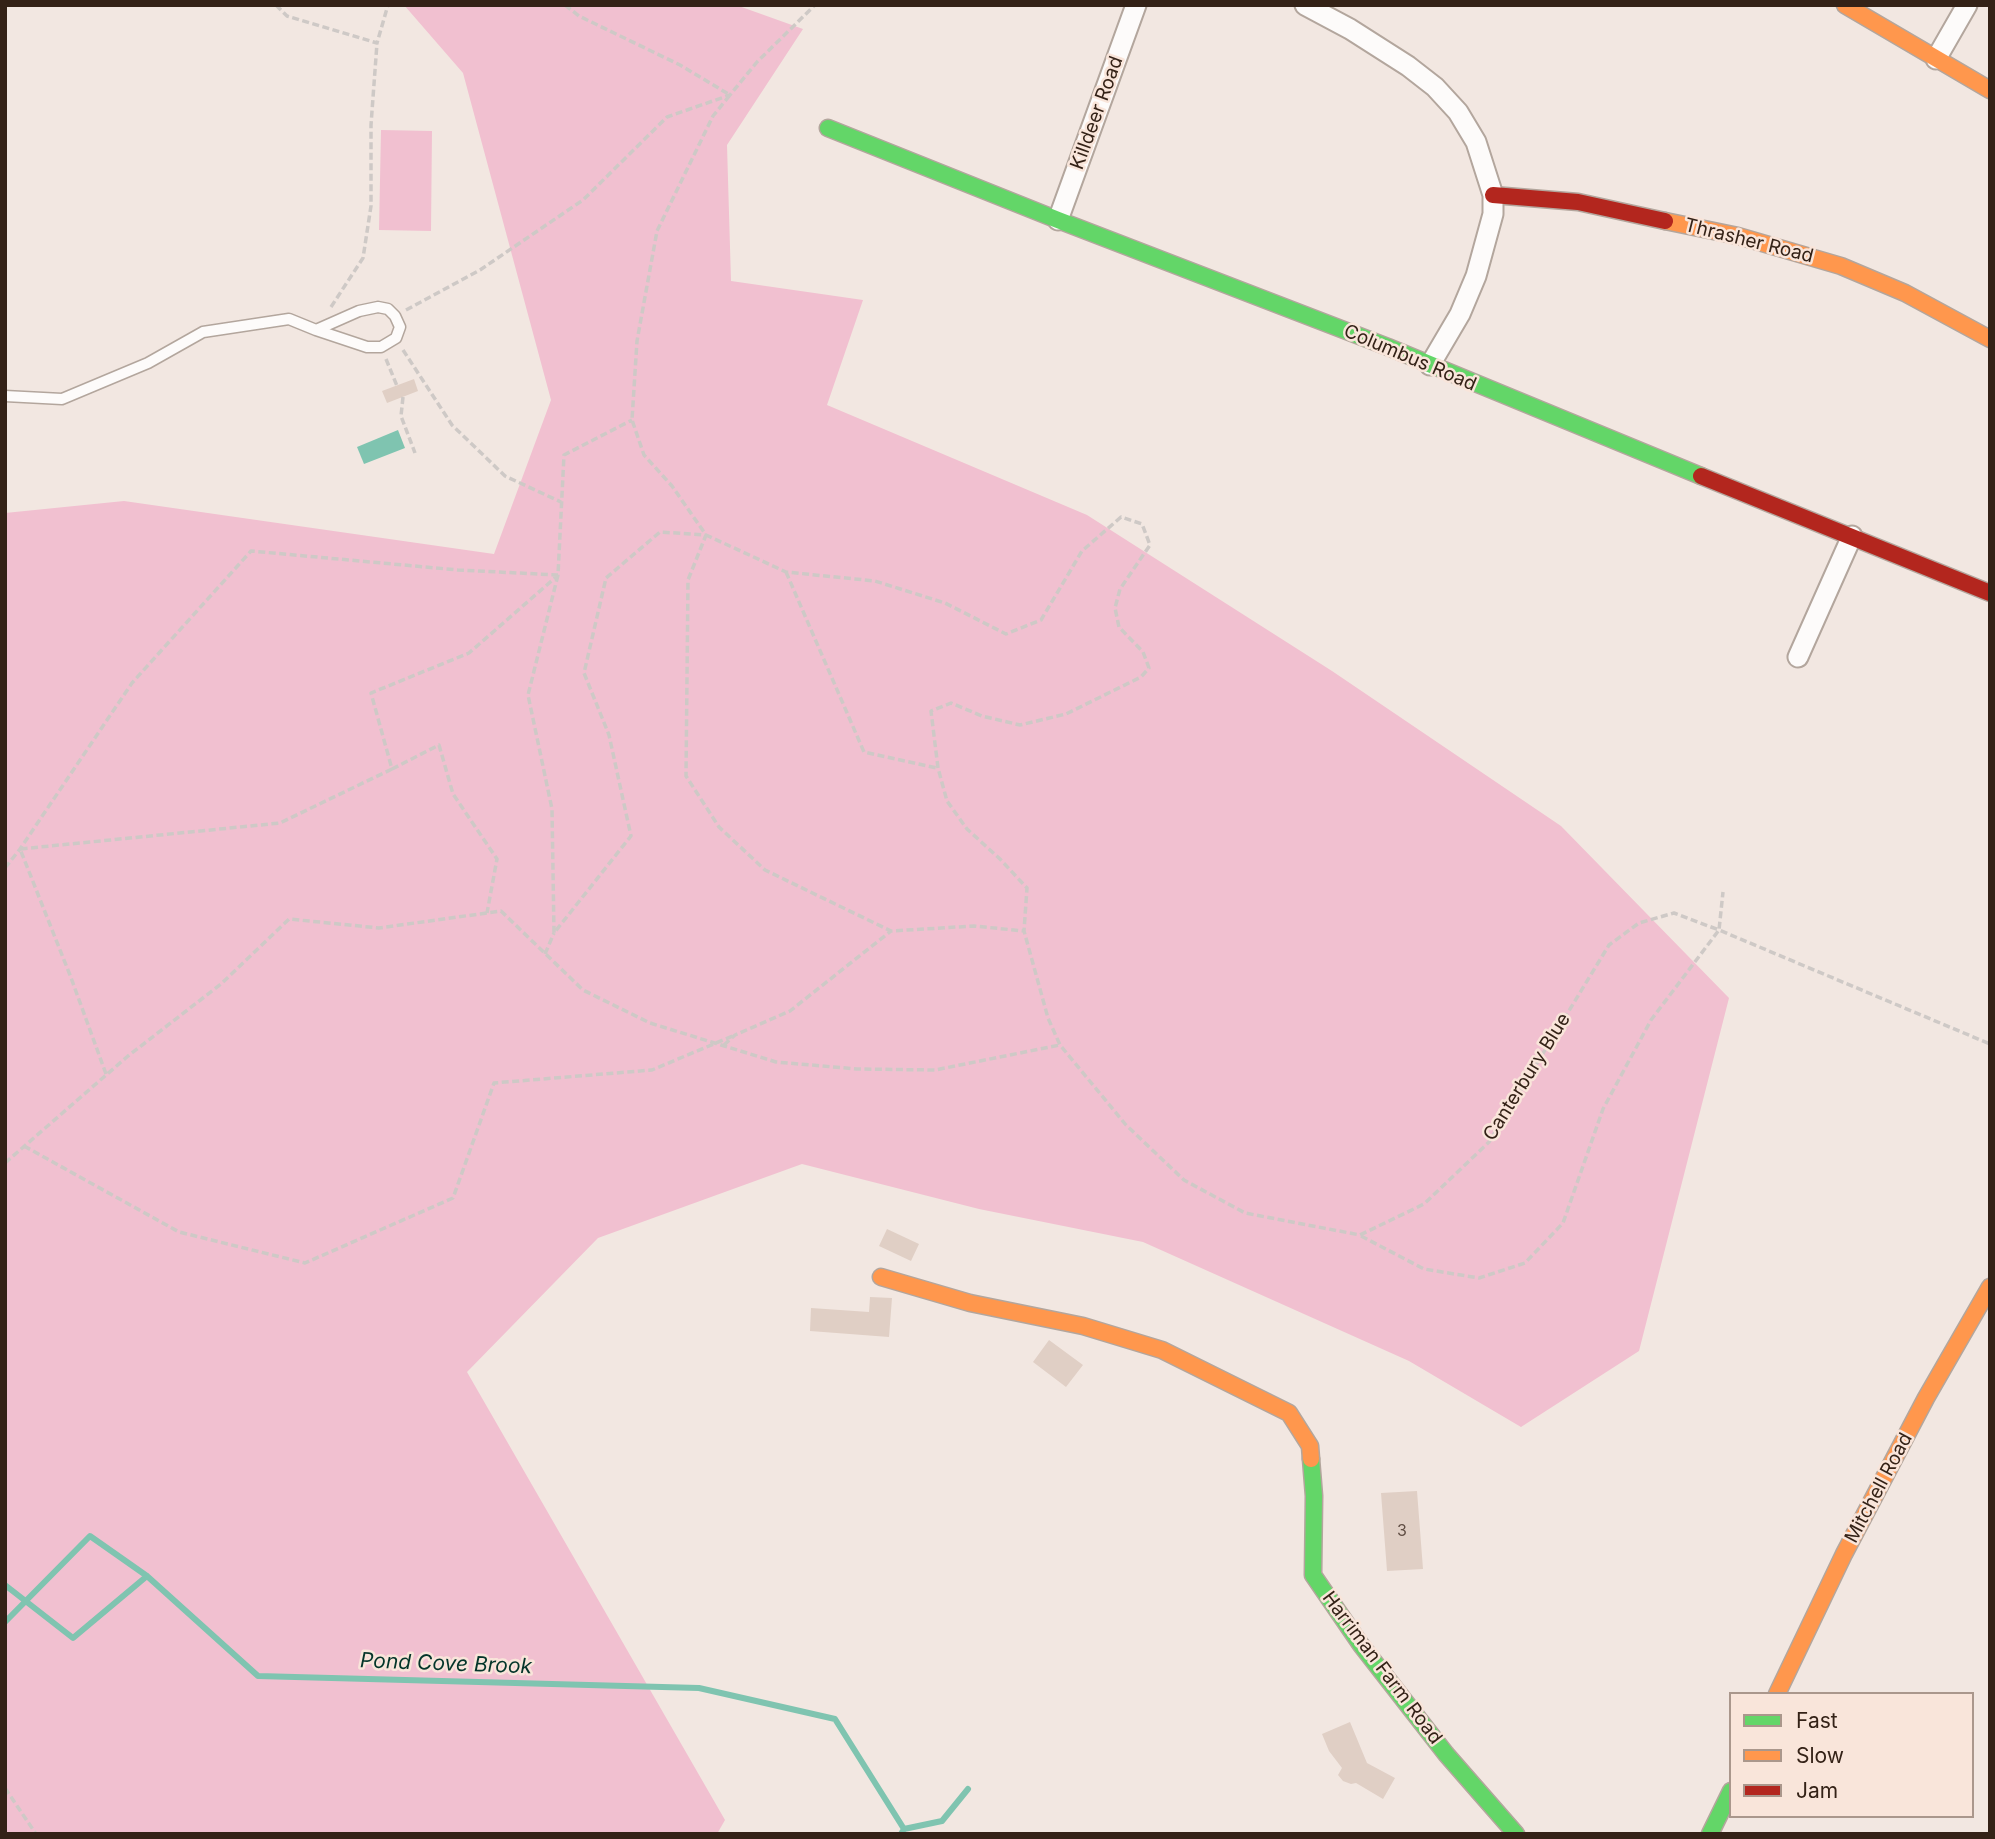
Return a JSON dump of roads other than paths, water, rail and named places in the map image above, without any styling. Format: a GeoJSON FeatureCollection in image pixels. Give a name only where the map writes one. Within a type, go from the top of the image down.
{"type":"FeatureCollection","features":[{"type":"Feature","properties":{"kind":"street","name":"Killdeer Road"},"geometry":{"type":"LineString","coordinates":[[1058,220],[1136,5]]}},
{"type":"Feature","properties":{"kind":"street"},"geometry":{"type":"LineString","coordinates":[[1305,5],[1350,29],[1408,66],[1435,87],[1458,112],[1476,142],[1493,195],[1493,215],[1476,276],[1460,314],[1430,365]]}},
{"type":"Feature","properties":{"kind":"street"},"geometry":{"type":"LineString","coordinates":[[1845,5],[1990,90]]}},
{"type":"Feature","properties":{"kind":"street"},"geometry":{"type":"LineString","coordinates":[[1936,59],[1967,5]]}},
{"type":"Feature","properties":{"kind":"street","name":"Columbus Road"},"geometry":{"type":"LineString","coordinates":[[828,128],[1388,347],[1990,593]]}},
{"type":"Feature","properties":{"kind":"street","name":"Thrasher Road"},"geometry":{"type":"LineString","coordinates":[[1493,195],[1578,202],[1738,236],[1790,250],[1841,266],[1905,293],[1990,339]]}},
{"type":"Feature","properties":{"kind":"street"},"geometry":{"type":"LineString","coordinates":[[1798,657],[1852,536]]}},
{"type":"Feature","properties":{"kind":"street","name":"Harriman Farm Road"},"geometry":{"type":"LineString","coordinates":[[881,1277],[970,1303],[1083,1326],[1162,1350],[1289,1413],[1310,1446],[1314,1496],[1313,1576],[1361,1645],[1446,1754],[1516,1834]]}},
{"type":"Feature","properties":{"kind":"street","name":"Mitchell Road"},"geometry":{"type":"LineString","coordinates":[[1778,1692],[1876,1493],[1926,1398],[1990,1287]]}},
{"type":"Feature","properties":{"kind":"street"},"geometry":{"type":"LineString","coordinates":[[1710,1834],[1729,1795]]}},
{"type":"Feature","properties":{"kind":"lane"},"geometry":{"type":"LineString","coordinates":[[5,396],[62,399],[148,363],[203,332],[289,319],[316,330],[367,347],[381,347],[396,338],[400,327],[388,309],[378,307],[316,330]]}},
{"type":"Feature","properties":{"kind":"waterway","name":"Pond Cove Brook"},"geometry":{"type":"LineString","coordinates":[[5,1622],[90,1536],[147,1576],[258,1676],[699,1688],[835,1719],[904,1829],[901,1834]]}},
{"type":"Feature","properties":{"kind":"waterway"},"geometry":{"type":"LineString","coordinates":[[5,1585],[73,1638],[147,1576]]}},
{"type":"Feature","properties":{"kind":"waterway"},"geometry":{"type":"LineString","coordinates":[[904,1829],[942,1821],[968,1789]]}}]}
